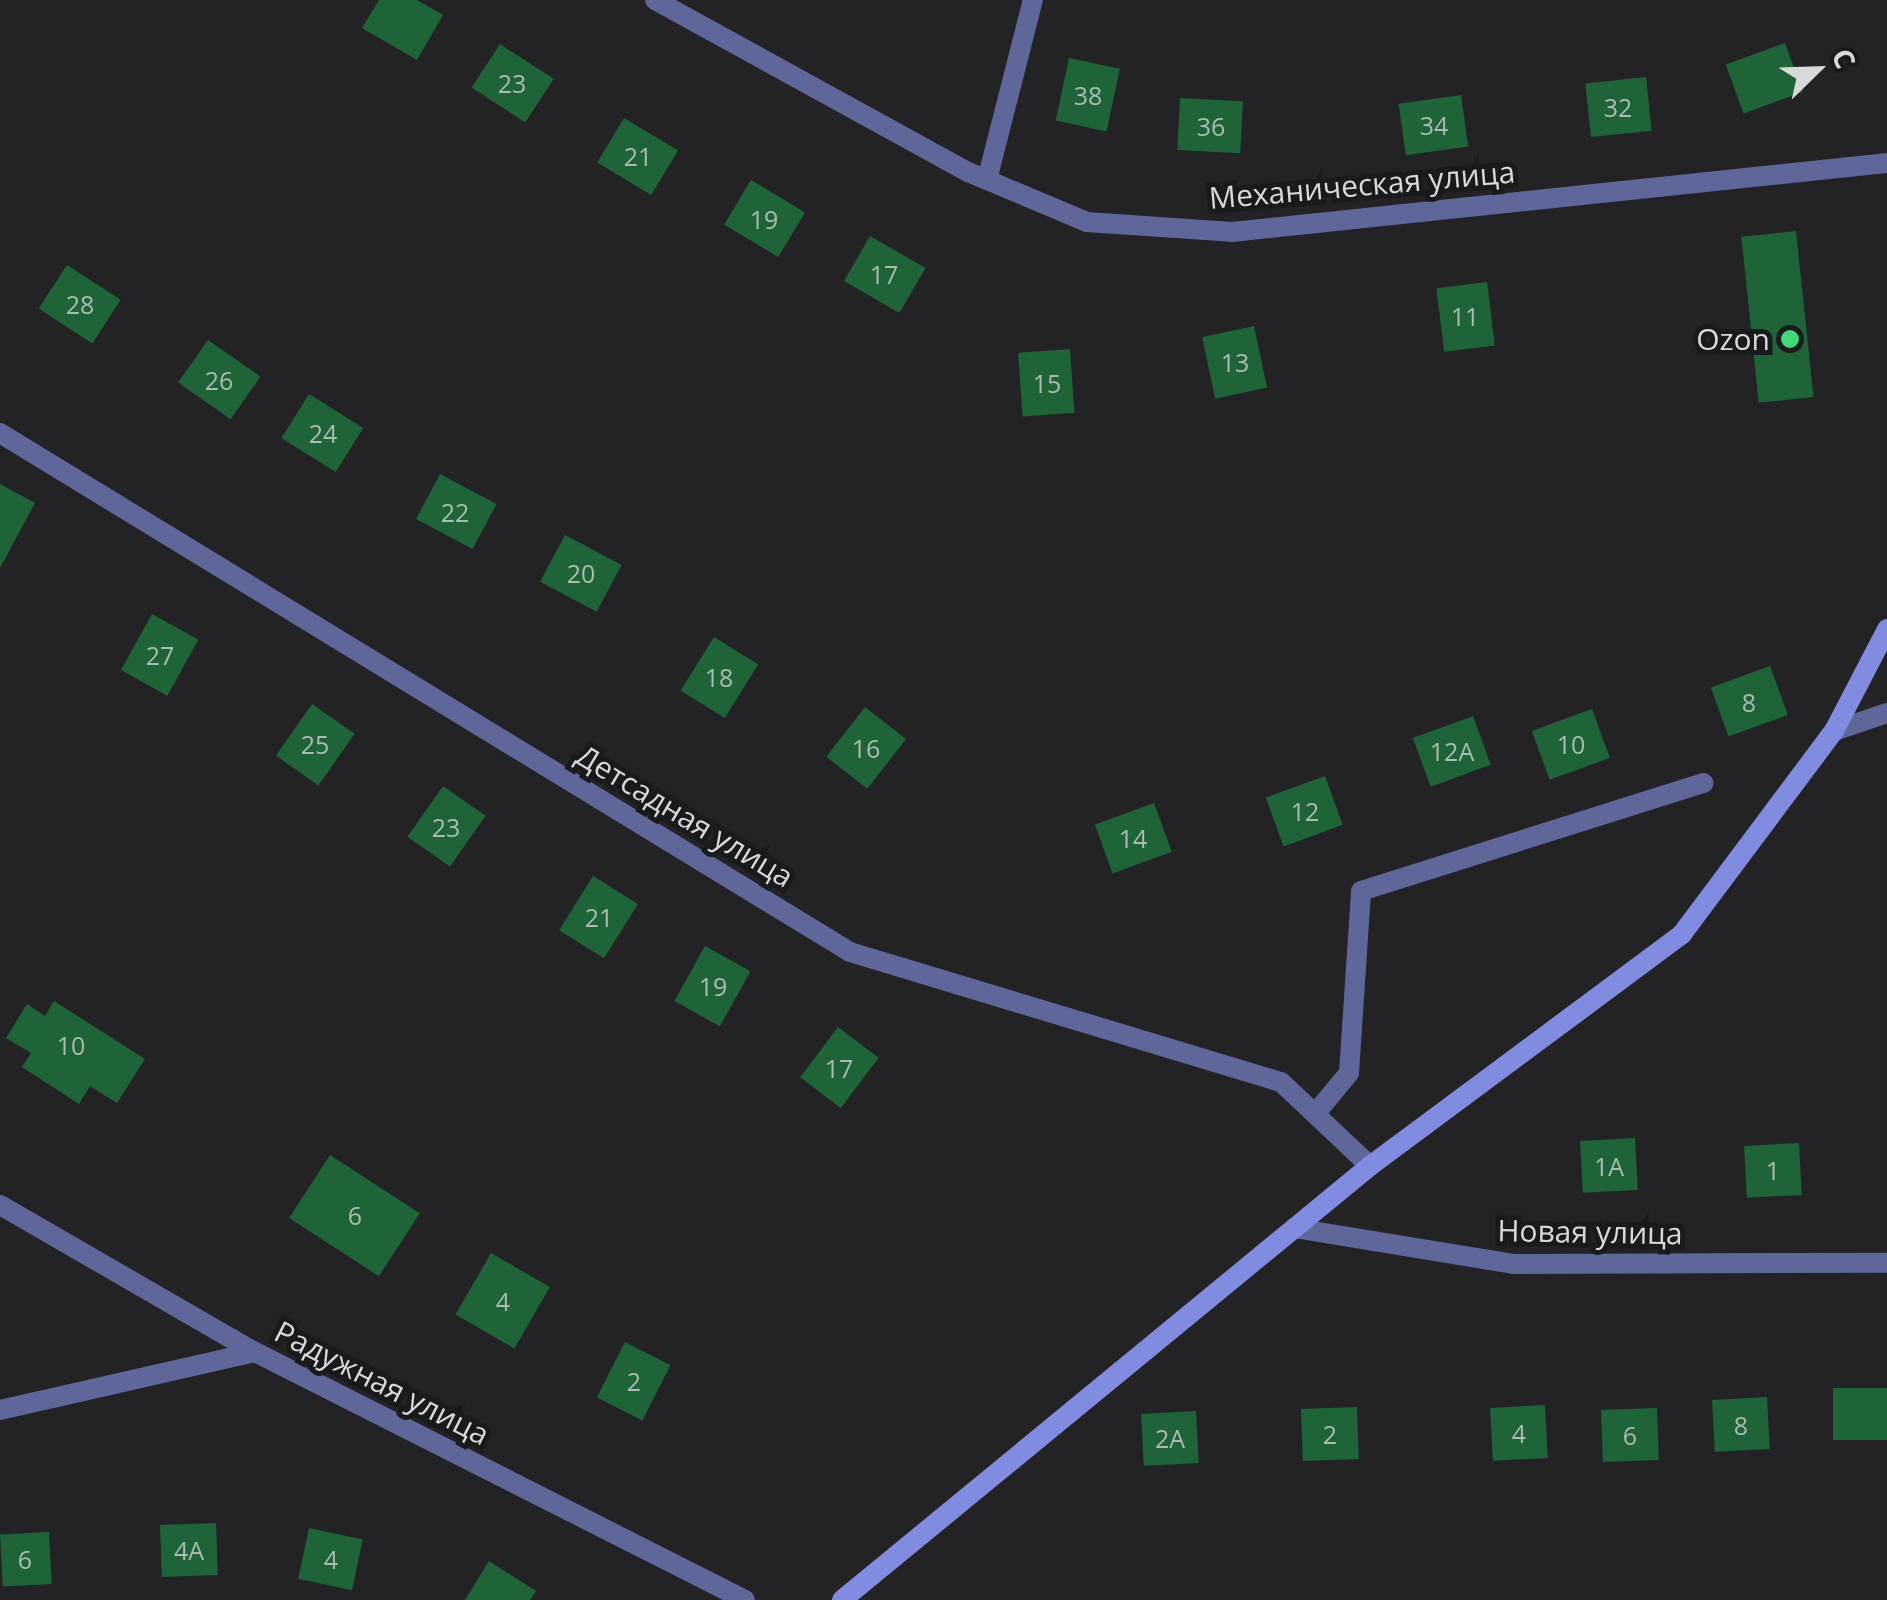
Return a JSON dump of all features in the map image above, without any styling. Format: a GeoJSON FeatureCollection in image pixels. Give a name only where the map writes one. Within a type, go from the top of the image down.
{"type":"FeatureCollection","features":[{"type":"Feature","properties":{"kind":"street","name":"Механическая улица"},"geometry":{"type":"LineString","coordinates":[[655,0],[988,180],[1087,222],[1232,232],[1887,163]]}},
{"type":"Feature","properties":{"kind":"street"},"geometry":{"type":"LineString","coordinates":[[988,180],[1032,0]]}},
{"type":"Feature","properties":{"kind":"street","name":"Детсадная улица"},"geometry":{"type":"LineString","coordinates":[[0,432],[850,952],[1281,1082],[1370,1166]]}},
{"type":"Feature","properties":{"kind":"street"},"geometry":{"type":"LineString","coordinates":[[842,1600],[1370,1166],[1682,934],[1834,730],[1887,629]]}},
{"type":"Feature","properties":{"kind":"street"},"geometry":{"type":"LineString","coordinates":[[1834,730],[1887,713]]}},
{"type":"Feature","properties":{"kind":"street"},"geometry":{"type":"LineString","coordinates":[[1316,1114],[1350,1073],[1361,891],[1702,783]]}},
{"type":"Feature","properties":{"kind":"street","name":"Радужная улица"},"geometry":{"type":"LineString","coordinates":[[0,1205],[255,1352],[745,1600]]}},
{"type":"Feature","properties":{"kind":"street","name":"Новая улица"},"geometry":{"type":"LineString","coordinates":[[1294,1228],[1513,1264],[1887,1264]]}},
{"type":"Feature","properties":{"kind":"street"},"geometry":{"type":"LineString","coordinates":[[0,1410],[255,1352]]}},
{"type":"Feature","properties":{"kind":"building"},"geometry":{"type":"Polygon","coordinates":[[[379,0],[417,0],[443,15],[417,60],[362,28],[379,0]]]}},
{"type":"Feature","properties":{"kind":"building"},"geometry":{"type":"Polygon","coordinates":[[[1785,43],[1803,92],[1744,113],[1726,65],[1785,43]]]}},
{"type":"Feature","properties":{"kind":"building"},"geometry":{"type":"Polygon","coordinates":[[[500,44],[554,79],[525,122],[472,88],[500,44]]]}},
{"type":"Feature","properties":{"kind":"building"},"geometry":{"type":"Polygon","coordinates":[[[1069,58],[1120,69],[1107,131],[1056,121],[1069,58]]]}},
{"type":"Feature","properties":{"kind":"building"},"geometry":{"type":"Polygon","coordinates":[[[1646,77],[1652,131],[1591,137],[1585,83],[1646,77]]]}},
{"type":"Feature","properties":{"kind":"building"},"geometry":{"type":"Polygon","coordinates":[[[1461,95],[1468,146],[1406,155],[1399,104],[1461,95]]]}},
{"type":"Feature","properties":{"kind":"building"},"geometry":{"type":"Polygon","coordinates":[[[1180,98],[1243,101],[1240,153],[1177,150],[1180,98]]]}},
{"type":"Feature","properties":{"kind":"building"},"geometry":{"type":"Polygon","coordinates":[[[624,118],[678,150],[651,195],[597,163],[624,118]]]}},
{"type":"Feature","properties":{"kind":"building"},"geometry":{"type":"Polygon","coordinates":[[[751,180],[805,212],[778,257],[724,225],[751,180]]]}},
{"type":"Feature","properties":{"kind":"building"},"geometry":{"type":"Polygon","coordinates":[[[1796,231],[1813,397],[1759,403],[1741,237],[1796,231]]]}},
{"type":"Feature","properties":{"kind":"building"},"geometry":{"type":"Polygon","coordinates":[[[870,236],[925,268],[899,313],[844,281],[870,236]]]}},
{"type":"Feature","properties":{"kind":"building"},"geometry":{"type":"Polygon","coordinates":[[[67,265],[121,300],[92,343],[39,309],[67,265]]]}},
{"type":"Feature","properties":{"kind":"building"},"geometry":{"type":"Polygon","coordinates":[[[1487,282],[1495,346],[1444,352],[1436,288],[1487,282]]]}},
{"type":"Feature","properties":{"kind":"building"},"geometry":{"type":"Polygon","coordinates":[[[1254,326],[1267,388],[1215,399],[1202,337],[1254,326]]]}},
{"type":"Feature","properties":{"kind":"building"},"geometry":{"type":"Polygon","coordinates":[[[208,340],[260,377],[231,419],[178,383],[208,340]]]}},
{"type":"Feature","properties":{"kind":"building"},"geometry":{"type":"Polygon","coordinates":[[[1070,349],[1074,413],[1023,416],[1018,353],[1070,349]]]}},
{"type":"Feature","properties":{"kind":"building"},"geometry":{"type":"Polygon","coordinates":[[[309,394],[363,428],[336,472],[281,438],[309,394]]]}},
{"type":"Feature","properties":{"kind":"building"},"geometry":{"type":"Polygon","coordinates":[[[440,474],[497,504],[473,549],[416,519],[440,474]]]}},
{"type":"Feature","properties":{"kind":"building"},"geometry":{"type":"Polygon","coordinates":[[[0,484],[35,503],[0,568],[0,484]]]}},
{"type":"Feature","properties":{"kind":"building"},"geometry":{"type":"Polygon","coordinates":[[[565,535],[622,565],[597,612],[540,582],[565,535]]]}},
{"type":"Feature","properties":{"kind":"building"},"geometry":{"type":"Polygon","coordinates":[[[152,614],[198,640],[167,696],[121,670],[152,614]]]}},
{"type":"Feature","properties":{"kind":"building"},"geometry":{"type":"Polygon","coordinates":[[[714,637],[758,665],[725,718],[681,690],[714,637]]]}},
{"type":"Feature","properties":{"kind":"building"},"geometry":{"type":"Polygon","coordinates":[[[1770,666],[1788,715],[1729,736],[1711,688],[1770,666]]]}},
{"type":"Feature","properties":{"kind":"building"},"geometry":{"type":"Polygon","coordinates":[[[312,704],[355,734],[318,785],[276,756],[312,704]]]}},
{"type":"Feature","properties":{"kind":"building"},"geometry":{"type":"Polygon","coordinates":[[[865,707],[906,739],[867,789],[826,757],[865,707]]]}},
{"type":"Feature","properties":{"kind":"building"},"geometry":{"type":"Polygon","coordinates":[[[1592,709],[1610,758],[1550,780],[1532,731],[1592,709]]]}},
{"type":"Feature","properties":{"kind":"building"},"geometry":{"type":"Polygon","coordinates":[[[1473,716],[1491,765],[1431,787],[1413,738],[1473,716]]]}},
{"type":"Feature","properties":{"kind":"building"},"geometry":{"type":"Polygon","coordinates":[[[1325,776],[1343,825],[1284,846],[1266,798],[1325,776]]]}},
{"type":"Feature","properties":{"kind":"building"},"geometry":{"type":"Polygon","coordinates":[[[443,786],[486,816],[450,867],[407,837],[443,786]]]}},
{"type":"Feature","properties":{"kind":"building"},"geometry":{"type":"Polygon","coordinates":[[[1154,803],[1172,852],[1113,873],[1095,825],[1154,803]]]}},
{"type":"Feature","properties":{"kind":"building"},"geometry":{"type":"Polygon","coordinates":[[[593,876],[638,904],[604,958],[559,930],[593,876]]]}},
{"type":"Feature","properties":{"kind":"building"},"geometry":{"type":"Polygon","coordinates":[[[705,946],[750,971],[720,1026],[674,1001],[705,946]]]}},
{"type":"Feature","properties":{"kind":"building"},"geometry":{"type":"Polygon","coordinates":[[[54,1001],[145,1059],[117,1103],[90,1086],[79,1104],[22,1067],[31,1053],[6,1038],[27,1004],[45,1016],[54,1001]]]}},
{"type":"Feature","properties":{"kind":"building"},"geometry":{"type":"Polygon","coordinates":[[[838,1027],[879,1058],[841,1108],[800,1077],[838,1027]]]}},
{"type":"Feature","properties":{"kind":"building"},"geometry":{"type":"Polygon","coordinates":[[[1635,1138],[1638,1190],[1583,1193],[1580,1141],[1635,1138]]]}},
{"type":"Feature","properties":{"kind":"building"},"geometry":{"type":"Polygon","coordinates":[[[1799,1143],[1802,1195],[1747,1198],[1744,1146],[1799,1143]]]}},
{"type":"Feature","properties":{"kind":"building"},"geometry":{"type":"Polygon","coordinates":[[[330,1155],[420,1213],[379,1276],[289,1218],[330,1155]]]}},
{"type":"Feature","properties":{"kind":"building"},"geometry":{"type":"Polygon","coordinates":[[[491,1253],[550,1287],[514,1348],[456,1314],[491,1253]]]}},
{"type":"Feature","properties":{"kind":"building"},"geometry":{"type":"Polygon","coordinates":[[[625,1342],[670,1365],[642,1420],[597,1397],[625,1342]]]}},
{"type":"Feature","properties":{"kind":"building"},"geometry":{"type":"Polygon","coordinates":[[[1833,1388],[1887,1388],[1887,1440],[1833,1440],[1833,1388]]]}},
{"type":"Feature","properties":{"kind":"building"},"geometry":{"type":"Polygon","coordinates":[[[1767,1397],[1770,1449],[1715,1452],[1712,1400],[1767,1397]]]}},
{"type":"Feature","properties":{"kind":"building"},"geometry":{"type":"Polygon","coordinates":[[[1545,1405],[1548,1458],[1493,1461],[1490,1408],[1545,1405]]]}},
{"type":"Feature","properties":{"kind":"building"},"geometry":{"type":"Polygon","coordinates":[[[1357,1407],[1359,1459],[1303,1461],[1301,1409],[1357,1407]]]}},
{"type":"Feature","properties":{"kind":"building"},"geometry":{"type":"Polygon","coordinates":[[[1657,1408],[1659,1460],[1603,1462],[1601,1410],[1657,1408]]]}},
{"type":"Feature","properties":{"kind":"building"},"geometry":{"type":"Polygon","coordinates":[[[1196,1411],[1199,1463],[1144,1466],[1141,1414],[1196,1411]]]}},
{"type":"Feature","properties":{"kind":"building"},"geometry":{"type":"Polygon","coordinates":[[[216,1523],[218,1575],[162,1577],[160,1525],[216,1523]]]}},
{"type":"Feature","properties":{"kind":"building"},"geometry":{"type":"Polygon","coordinates":[[[309,1528],[363,1539],[352,1590],[298,1579],[309,1528]]]}},
{"type":"Feature","properties":{"kind":"building"},"geometry":{"type":"Polygon","coordinates":[[[49,1532],[52,1584],[3,1586],[0,1535],[49,1532]]]}},
{"type":"Feature","properties":{"kind":"building"},"geometry":{"type":"Polygon","coordinates":[[[489,1561],[536,1591],[530,1600],[465,1600],[489,1561]]]}},
{"type":"Feature","properties":{"kind":"place","name":"Ozon"},"geometry":{"type":"Point","coordinates":[1790,339]}}]}
